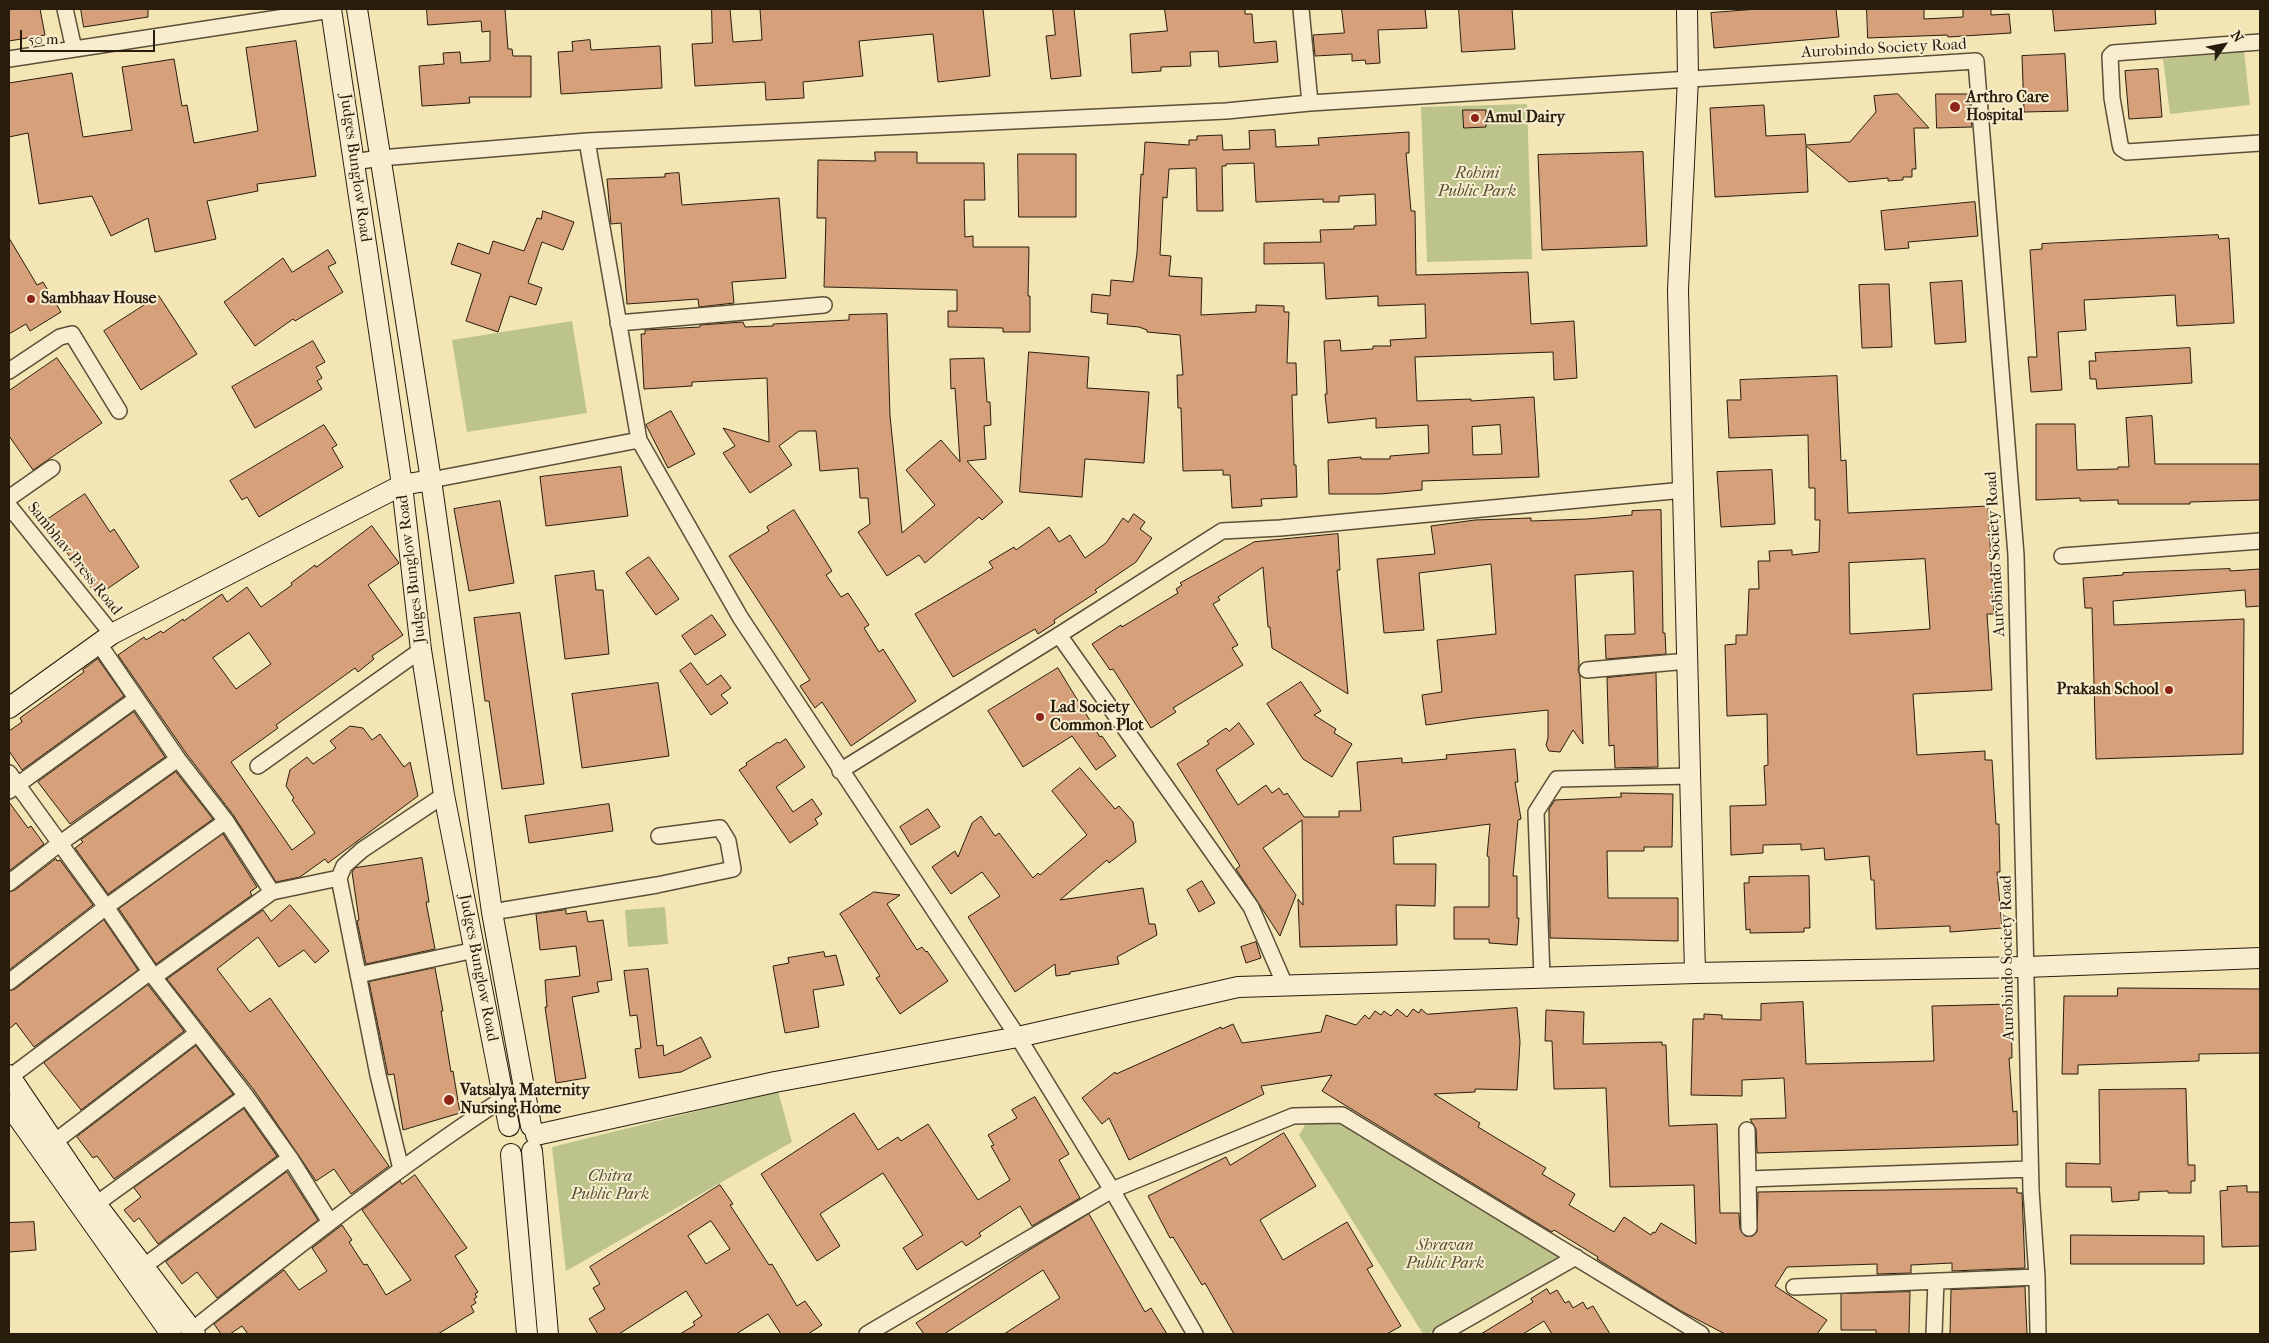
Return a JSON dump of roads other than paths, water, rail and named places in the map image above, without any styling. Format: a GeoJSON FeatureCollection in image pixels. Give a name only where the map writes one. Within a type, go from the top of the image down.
{"type":"FeatureCollection","features":[{"type":"Feature","properties":{"kind":"street"},"geometry":{"type":"LineString","coordinates":[[65,9],[74,49]]}},
{"type":"Feature","properties":{"kind":"street"},"geometry":{"type":"LineString","coordinates":[[9,59],[331,9]]}},
{"type":"Feature","properties":{"kind":"street","name":"Judges Bunglow Road"},"geometry":{"type":"LineString","coordinates":[[331,9],[402,485],[421,650],[444,795],[509,1126]]}},
{"type":"Feature","properties":{"kind":"street","name":"Judges Bunglow Road"},"geometry":{"type":"LineString","coordinates":[[357,9],[431,480],[492,912],[533,1138],[548,1334]]}},
{"type":"Feature","properties":{"kind":"street"},"geometry":{"type":"LineString","coordinates":[[1301,9],[1310,103]]}},
{"type":"Feature","properties":{"kind":"street"},"geometry":{"type":"LineString","coordinates":[[1687,9],[1688,78],[1678,290],[1695,972]]}},
{"type":"Feature","properties":{"kind":"street"},"geometry":{"type":"LineString","coordinates":[[2260,42],[2113,53],[2110,56],[2112,98],[2120,144],[2127,152],[2260,144]]}},
{"type":"Feature","properties":{"kind":"street","name":"Aurobindo Society Road"},"geometry":{"type":"LineString","coordinates":[[1688,78],[1976,61],[2016,555],[2030,1169],[2037,1277],[2038,1334]]}},
{"type":"Feature","properties":{"kind":"street"},"geometry":{"type":"LineString","coordinates":[[354,162],[380,158],[587,141],[1226,111],[1310,103],[1688,78]]}},
{"type":"Feature","properties":{"kind":"street"},"geometry":{"type":"LineString","coordinates":[[587,141],[638,440],[740,617],[840,771],[1018,1037],[1112,1190],[1195,1334]]}},
{"type":"Feature","properties":{"kind":"street"},"geometry":{"type":"LineString","coordinates":[[618,323],[824,305]]}},
{"type":"Feature","properties":{"kind":"street"},"geometry":{"type":"LineString","coordinates":[[9,371],[60,337],[72,334],[119,411]]}},
{"type":"Feature","properties":{"kind":"street"},"geometry":{"type":"LineString","coordinates":[[9,708],[105,639],[402,485],[638,440]]}},
{"type":"Feature","properties":{"kind":"street"},"geometry":{"type":"LineString","coordinates":[[9,498],[52,468]]}},
{"type":"Feature","properties":{"kind":"street"},"geometry":{"type":"LineString","coordinates":[[840,771],[1059,636],[1222,531],[1684,490]]}},
{"type":"Feature","properties":{"kind":"street","name":"Sambhav Press Road"},"geometry":{"type":"LineString","coordinates":[[9,506],[105,639],[136,699],[178,759],[226,821],[272,892]]}},
{"type":"Feature","properties":{"kind":"street"},"geometry":{"type":"LineString","coordinates":[[2062,556],[2260,540]]}},
{"type":"Feature","properties":{"kind":"street"},"geometry":{"type":"LineString","coordinates":[[1059,636],[1251,908],[1285,985]]}},
{"type":"Feature","properties":{"kind":"street"},"geometry":{"type":"LineString","coordinates":[[258,766],[421,650]]}},
{"type":"Feature","properties":{"kind":"street"},"geometry":{"type":"LineString","coordinates":[[1587,670],[1688,661]]}},
{"type":"Feature","properties":{"kind":"street"},"geometry":{"type":"LineString","coordinates":[[136,699],[11,783],[106,907],[196,1034],[246,1096],[290,1158],[330,1222]]}},
{"type":"Feature","properties":{"kind":"street"},"geometry":{"type":"LineString","coordinates":[[9,883],[59,844],[178,759]]}},
{"type":"Feature","properties":{"kind":"street"},"geometry":{"type":"LineString","coordinates":[[1542,977],[1536,812],[1557,779],[1691,776]]}},
{"type":"Feature","properties":{"kind":"street"},"geometry":{"type":"LineString","coordinates":[[401,1169],[378,1075],[339,878],[344,866],[362,850],[444,795]]}},
{"type":"Feature","properties":{"kind":"street"},"geometry":{"type":"LineString","coordinates":[[9,982],[106,907],[226,821]]}},
{"type":"Feature","properties":{"kind":"street"},"geometry":{"type":"LineString","coordinates":[[492,912],[657,885],[733,869],[728,840],[720,828],[659,836]]}},
{"type":"Feature","properties":{"kind":"street"},"geometry":{"type":"LineString","coordinates":[[339,878],[272,892],[152,974],[9,1076],[53,1144],[143,1267],[194,1332],[330,1222],[401,1169],[504,1098]]}},
{"type":"Feature","properties":{"kind":"street"},"geometry":{"type":"LineString","coordinates":[[358,975],[475,950]]}},
{"type":"Feature","properties":{"kind":"street"},"geometry":{"type":"LineString","coordinates":[[533,1138],[520,1122],[509,1126],[503,1134],[502,1140],[503,1146],[511,1154],[522,1156],[533,1138],[775,1082],[1018,1037],[1238,987],[1695,972],[2026,967],[2260,958]]}},
{"type":"Feature","properties":{"kind":"street"},"geometry":{"type":"LineString","coordinates":[[53,1144],[196,1034]]}},
{"type":"Feature","properties":{"kind":"street"},"geometry":{"type":"LineString","coordinates":[[96,1204],[246,1096]]}},
{"type":"Feature","properties":{"kind":"street"},"geometry":{"type":"LineString","coordinates":[[9,1105],[171,1334]]}},
{"type":"Feature","properties":{"kind":"street"},"geometry":{"type":"LineString","coordinates":[[867,1334],[1112,1190],[1293,1116],[1342,1115],[1701,1334]]}},
{"type":"Feature","properties":{"kind":"street"},"geometry":{"type":"LineString","coordinates":[[1747,1130],[1749,1228]]}},
{"type":"Feature","properties":{"kind":"street"},"geometry":{"type":"LineString","coordinates":[[511,1154],[527,1334]]}},
{"type":"Feature","properties":{"kind":"street"},"geometry":{"type":"LineString","coordinates":[[143,1267],[290,1158]]}},
{"type":"Feature","properties":{"kind":"street"},"geometry":{"type":"LineString","coordinates":[[1748,1179],[2030,1169]]}},
{"type":"Feature","properties":{"kind":"street"},"geometry":{"type":"LineString","coordinates":[[1440,1334],[1576,1257]]}},
{"type":"Feature","properties":{"kind":"street"},"geometry":{"type":"LineString","coordinates":[[1794,1286],[2037,1277]]}},
{"type":"Feature","properties":{"kind":"street"},"geometry":{"type":"LineString","coordinates":[[1934,1334],[1936,1281]]}},
{"type":"Feature","properties":{"kind":"place","name":"Arthro Care Hospital"},"geometry":{"type":"Point","coordinates":[1955,107]}},
{"type":"Feature","properties":{"kind":"place","name":"Amul Dairy"},"geometry":{"type":"Point","coordinates":[1475,118]}},
{"type":"Feature","properties":{"kind":"place","name":"Sambhaav House"},"geometry":{"type":"Point","coordinates":[31,299]}},
{"type":"Feature","properties":{"kind":"place","name":"Prakash School"},"geometry":{"type":"Point","coordinates":[2169,690]}},
{"type":"Feature","properties":{"kind":"place","name":"Lad Society Common Plot"},"geometry":{"type":"Point","coordinates":[1040,717]}},
{"type":"Feature","properties":{"kind":"place","name":"Vatsalya Maternity Nursing Home"},"geometry":{"type":"Point","coordinates":[449,1100]}},
{"type":"Feature","properties":{"kind":"park label","name":"Rohini Public Park"},"geometry":{"type":"Point","coordinates":[1477,183]}},
{"type":"Feature","properties":{"kind":"park label","name":"Chitra Public Park"},"geometry":{"type":"Point","coordinates":[610,1186]}},
{"type":"Feature","properties":{"kind":"park label","name":"Shravan Public Park"},"geometry":{"type":"Point","coordinates":[1445,1255]}}]}
